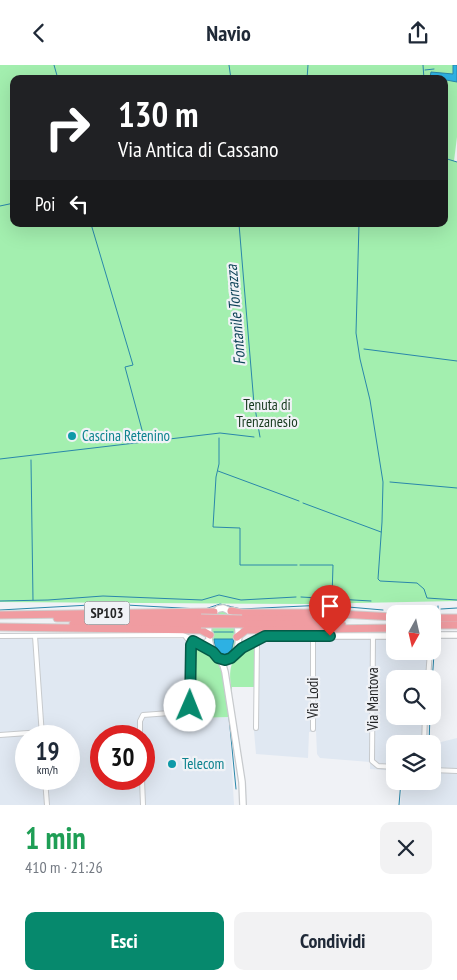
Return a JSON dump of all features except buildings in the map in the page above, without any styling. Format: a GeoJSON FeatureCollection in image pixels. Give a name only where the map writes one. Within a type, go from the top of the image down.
{"type":"FeatureCollection","features":[{"type":"Feature","properties":{"kind":"highway","name":"SP103"},"geometry":{"type":"LineString","coordinates":[[230,611],[241,613],[321,613],[386,617]]}},
{"type":"Feature","properties":{"kind":"highway","name":"SP103"},"geometry":{"type":"LineString","coordinates":[[0,616],[214,612]]}},
{"type":"Feature","properties":{"kind":"highway","name":"SP103"},"geometry":{"type":"LineString","coordinates":[[0,616],[201,621]]}},
{"type":"Feature","properties":{"kind":"highway","name":"SP103"},"geometry":{"type":"LineString","coordinates":[[0,625],[386,617]]}},
{"type":"Feature","properties":{"kind":"highway"},"geometry":{"type":"LineString","coordinates":[[441,618],[457,618]]}},
{"type":"Feature","properties":{"kind":"highway","name":"SP103"},"geometry":{"type":"LineString","coordinates":[[242,621],[386,626]]}},
{"type":"Feature","properties":{"kind":"highway","name":"SP103"},"geometry":{"type":"LineString","coordinates":[[0,625],[201,630],[205,631],[210,637]]}},
{"type":"Feature","properties":{"kind":"highway"},"geometry":{"type":"LineString","coordinates":[[441,625],[457,625]]}},
{"type":"Feature","properties":{"kind":"highway","name":"SP103"},"geometry":{"type":"LineString","coordinates":[[237,638],[246,630],[386,626]]}},
{"type":"Feature","properties":{"kind":"main road"},"geometry":{"type":"LineString","coordinates":[[225,672],[234,655],[237,638],[235,619],[230,611],[222,609],[214,612],[210,618],[210,637],[213,652],[223,665],[225,672],[242,781],[243,805]]}},
{"type":"Feature","properties":{"kind":"main road"},"geometry":{"type":"LineString","coordinates":[[218,658],[225,660],[250,643],[267,635],[386,636]]}},
{"type":"Feature","properties":{"kind":"main road"},"geometry":{"type":"LineString","coordinates":[[441,635],[457,635]]}},
{"type":"Feature","properties":{"kind":"main road"},"geometry":{"type":"LineString","coordinates":[[237,638],[243,644],[250,643]]}},
{"type":"Feature","properties":{"kind":"street"},"geometry":{"type":"LineString","coordinates":[[0,636],[183,635],[203,643],[210,637]]}},
{"type":"Feature","properties":{"kind":"street"},"geometry":{"type":"LineString","coordinates":[[140,725],[142,715],[183,712],[189,709],[191,645],[189,640],[183,635]]}},
{"type":"Feature","properties":{"kind":"street"},"geometry":{"type":"LineString","coordinates":[[35,636],[41,725]]}},
{"type":"Feature","properties":{"kind":"street","name":"Via Lodi"},"geometry":{"type":"LineString","coordinates":[[313,636],[313,729]]}},
{"type":"Feature","properties":{"kind":"street","name":"Via Mantova"},"geometry":{"type":"LineString","coordinates":[[373,636],[372,761],[378,766],[386,766]]}},
{"type":"Feature","properties":{"kind":"street"},"geometry":{"type":"LineString","coordinates":[[256,728],[257,639]]}},
{"type":"Feature","properties":{"kind":"street"},"geometry":{"type":"LineString","coordinates":[[191,645],[192,641],[195,640]]}},
{"type":"Feature","properties":{"kind":"street"},"geometry":{"type":"LineString","coordinates":[[195,640],[213,652]]}},
{"type":"Feature","properties":{"kind":"street"},"geometry":{"type":"LineString","coordinates":[[0,735],[15,735]]}},
{"type":"Feature","properties":{"kind":"street"},"geometry":{"type":"LineString","coordinates":[[441,770],[457,771]]}},
{"type":"Feature","properties":{"kind":"street"},"geometry":{"type":"LineString","coordinates":[[46,790],[47,805]]}},
{"type":"Feature","properties":{"kind":"street"},"geometry":{"type":"LineString","coordinates":[[143,790],[144,805]]}},
{"type":"Feature","properties":{"kind":"shaded area"},"geometry":{"type":"Polygon","coordinates":[[[386,634],[386,660],[432,660],[432,670],[386,670],[386,725],[429,725],[428,735],[386,735],[386,770],[370,769],[370,762],[320,758],[317,754],[316,731],[309,732],[308,758],[256,754],[254,731],[255,638],[386,634]]]}},
{"type":"Feature","properties":{"kind":"shaded area"},"geometry":{"type":"Polygon","coordinates":[[[0,638],[184,639],[195,643],[194,718],[229,717],[234,805],[0,805],[0,638]]]}},
{"type":"Feature","properties":{"kind":"shaded area"},"geometry":{"type":"Polygon","coordinates":[[[457,738],[457,805],[400,805],[402,790],[441,790],[441,742],[457,738]]]}},
{"type":"Feature","properties":{"kind":"green space","name":"Tenuta di Trenzanesio"},"geometry":{"type":"Polygon","coordinates":[[[0,65],[457,65],[457,137],[454,161],[457,162],[457,601],[308,604],[0,602],[0,65]]]}},
{"type":"Feature","properties":{"kind":"green space"},"geometry":{"type":"Polygon","coordinates":[[[221,611],[229,613],[236,640],[232,653],[221,657],[215,647],[212,626],[216,615],[221,611]]]}},
{"type":"Feature","properties":{"kind":"green space"},"geometry":{"type":"Polygon","coordinates":[[[252,645],[255,646],[254,687],[232,687],[232,693],[230,677],[232,664],[244,649],[252,645]]]}},
{"type":"Feature","properties":{"kind":"green space"},"geometry":{"type":"Polygon","coordinates":[[[197,648],[207,651],[214,657],[219,666],[223,676],[229,717],[194,718],[195,650],[197,648]]]}},
{"type":"Feature","properties":{"kind":"water"},"geometry":{"type":"Polygon","coordinates":[[[453,65],[457,65],[457,82],[448,80],[448,75],[430,75],[431,72],[453,74],[453,65]]]}},
{"type":"Feature","properties":{"kind":"water"},"geometry":{"type":"Polygon","coordinates":[[[214,639],[234,639],[231,653],[225,656],[219,654],[216,650],[214,639]]]}},
{"type":"Feature","properties":{"kind":"waterway"},"geometry":{"type":"LineString","coordinates":[[54,65],[57,75]]}},
{"type":"Feature","properties":{"kind":"waterway"},"geometry":{"type":"LineString","coordinates":[[229,65],[230,75]]}},
{"type":"Feature","properties":{"kind":"waterway"},"geometry":{"type":"LineString","coordinates":[[307,75],[308,65]]}},
{"type":"Feature","properties":{"kind":"waterway"},"geometry":{"type":"LineString","coordinates":[[423,65],[424,75]]}},
{"type":"Feature","properties":{"kind":"waterway"},"geometry":{"type":"LineString","coordinates":[[425,70],[434,69]]}},
{"type":"Feature","properties":{"kind":"waterway"},"geometry":{"type":"LineString","coordinates":[[448,159],[457,162]]}},
{"type":"Feature","properties":{"kind":"waterway"},"geometry":{"type":"LineString","coordinates":[[0,206],[10,204]]}},
{"type":"Feature","properties":{"kind":"waterway"},"geometry":{"type":"LineString","coordinates":[[92,227],[133,365],[125,367],[145,441]]}},
{"type":"Feature","properties":{"kind":"waterway","name":"Fontanile Torrazza"},"geometry":{"type":"LineString","coordinates":[[239,227],[254,404]]}},
{"type":"Feature","properties":{"kind":"waterway"},"geometry":{"type":"LineString","coordinates":[[359,227],[356,333],[370,400],[383,482],[378,579],[380,581],[417,583],[424,589],[427,598],[457,600]]}},
{"type":"Feature","properties":{"kind":"waterway"},"geometry":{"type":"LineString","coordinates":[[364,349],[457,361]]}},
{"type":"Feature","properties":{"kind":"waterway","name":"Fontanile Torrazza"},"geometry":{"type":"LineString","coordinates":[[255,408],[260,437]]}},
{"type":"Feature","properties":{"kind":"waterway"},"geometry":{"type":"LineString","coordinates":[[0,459],[220,433],[254,437]]}},
{"type":"Feature","properties":{"kind":"waterway"},"geometry":{"type":"LineString","coordinates":[[219,438],[219,464],[216,477],[213,527],[240,528],[240,565],[297,565]]}},
{"type":"Feature","properties":{"kind":"waterway"},"geometry":{"type":"LineString","coordinates":[[31,460],[33,600]]}},
{"type":"Feature","properties":{"kind":"waterway"},"geometry":{"type":"LineString","coordinates":[[218,471],[299,501]]}},
{"type":"Feature","properties":{"kind":"waterway"},"geometry":{"type":"LineString","coordinates":[[390,482],[457,488]]}},
{"type":"Feature","properties":{"kind":"waterway"},"geometry":{"type":"LineString","coordinates":[[303,503],[381,532]]}},
{"type":"Feature","properties":{"kind":"waterway"},"geometry":{"type":"LineString","coordinates":[[300,565],[333,565],[332,598]]}},
{"type":"Feature","properties":{"kind":"waterway"},"geometry":{"type":"LineString","coordinates":[[0,601],[103,596],[202,600],[219,595],[241,600],[296,597]]}},
{"type":"Feature","properties":{"kind":"waterway"},"geometry":{"type":"LineString","coordinates":[[301,597],[371,601]]}},
{"type":"Feature","properties":{"kind":"waterway"},"geometry":{"type":"LineString","coordinates":[[0,610],[108,604],[199,609]]}},
{"type":"Feature","properties":{"kind":"waterway"},"geometry":{"type":"LineString","coordinates":[[205,609],[220,604],[241,609],[325,605],[383,610]]}},
{"type":"Feature","properties":{"kind":"waterway"},"geometry":{"type":"LineString","coordinates":[[441,609],[457,608]]}},
{"type":"Feature","properties":{"kind":"waterway"},"geometry":{"type":"LineString","coordinates":[[214,632],[233,632]]}},
{"type":"Feature","properties":{"kind":"waterway"},"geometry":{"type":"LineString","coordinates":[[433,670],[434,660]]}},
{"type":"Feature","properties":{"kind":"waterway"},"geometry":{"type":"LineString","coordinates":[[229,717],[236,789]]}},
{"type":"Feature","properties":{"kind":"waterway"},"geometry":{"type":"LineString","coordinates":[[429,735],[430,725]]}},
{"type":"Feature","properties":{"kind":"waterway"},"geometry":{"type":"LineString","coordinates":[[399,805],[400,790]]}},
{"type":"Feature","properties":{"kind":"place","name":"Cascina Retenino"},"geometry":{"type":"Point","coordinates":[72,436]}},
{"type":"Feature","properties":{"kind":"place","name":"Telecom"},"geometry":{"type":"Point","coordinates":[172,764]}},
{"type":"Feature","properties":{"kind":"route"},"geometry":{"type":"LineString","coordinates":[[190,706],[191,645],[193,641],[195,640],[213,652],[215,656],[225,660],[234,656],[242,648],[267,635],[330,636]]}}]}
